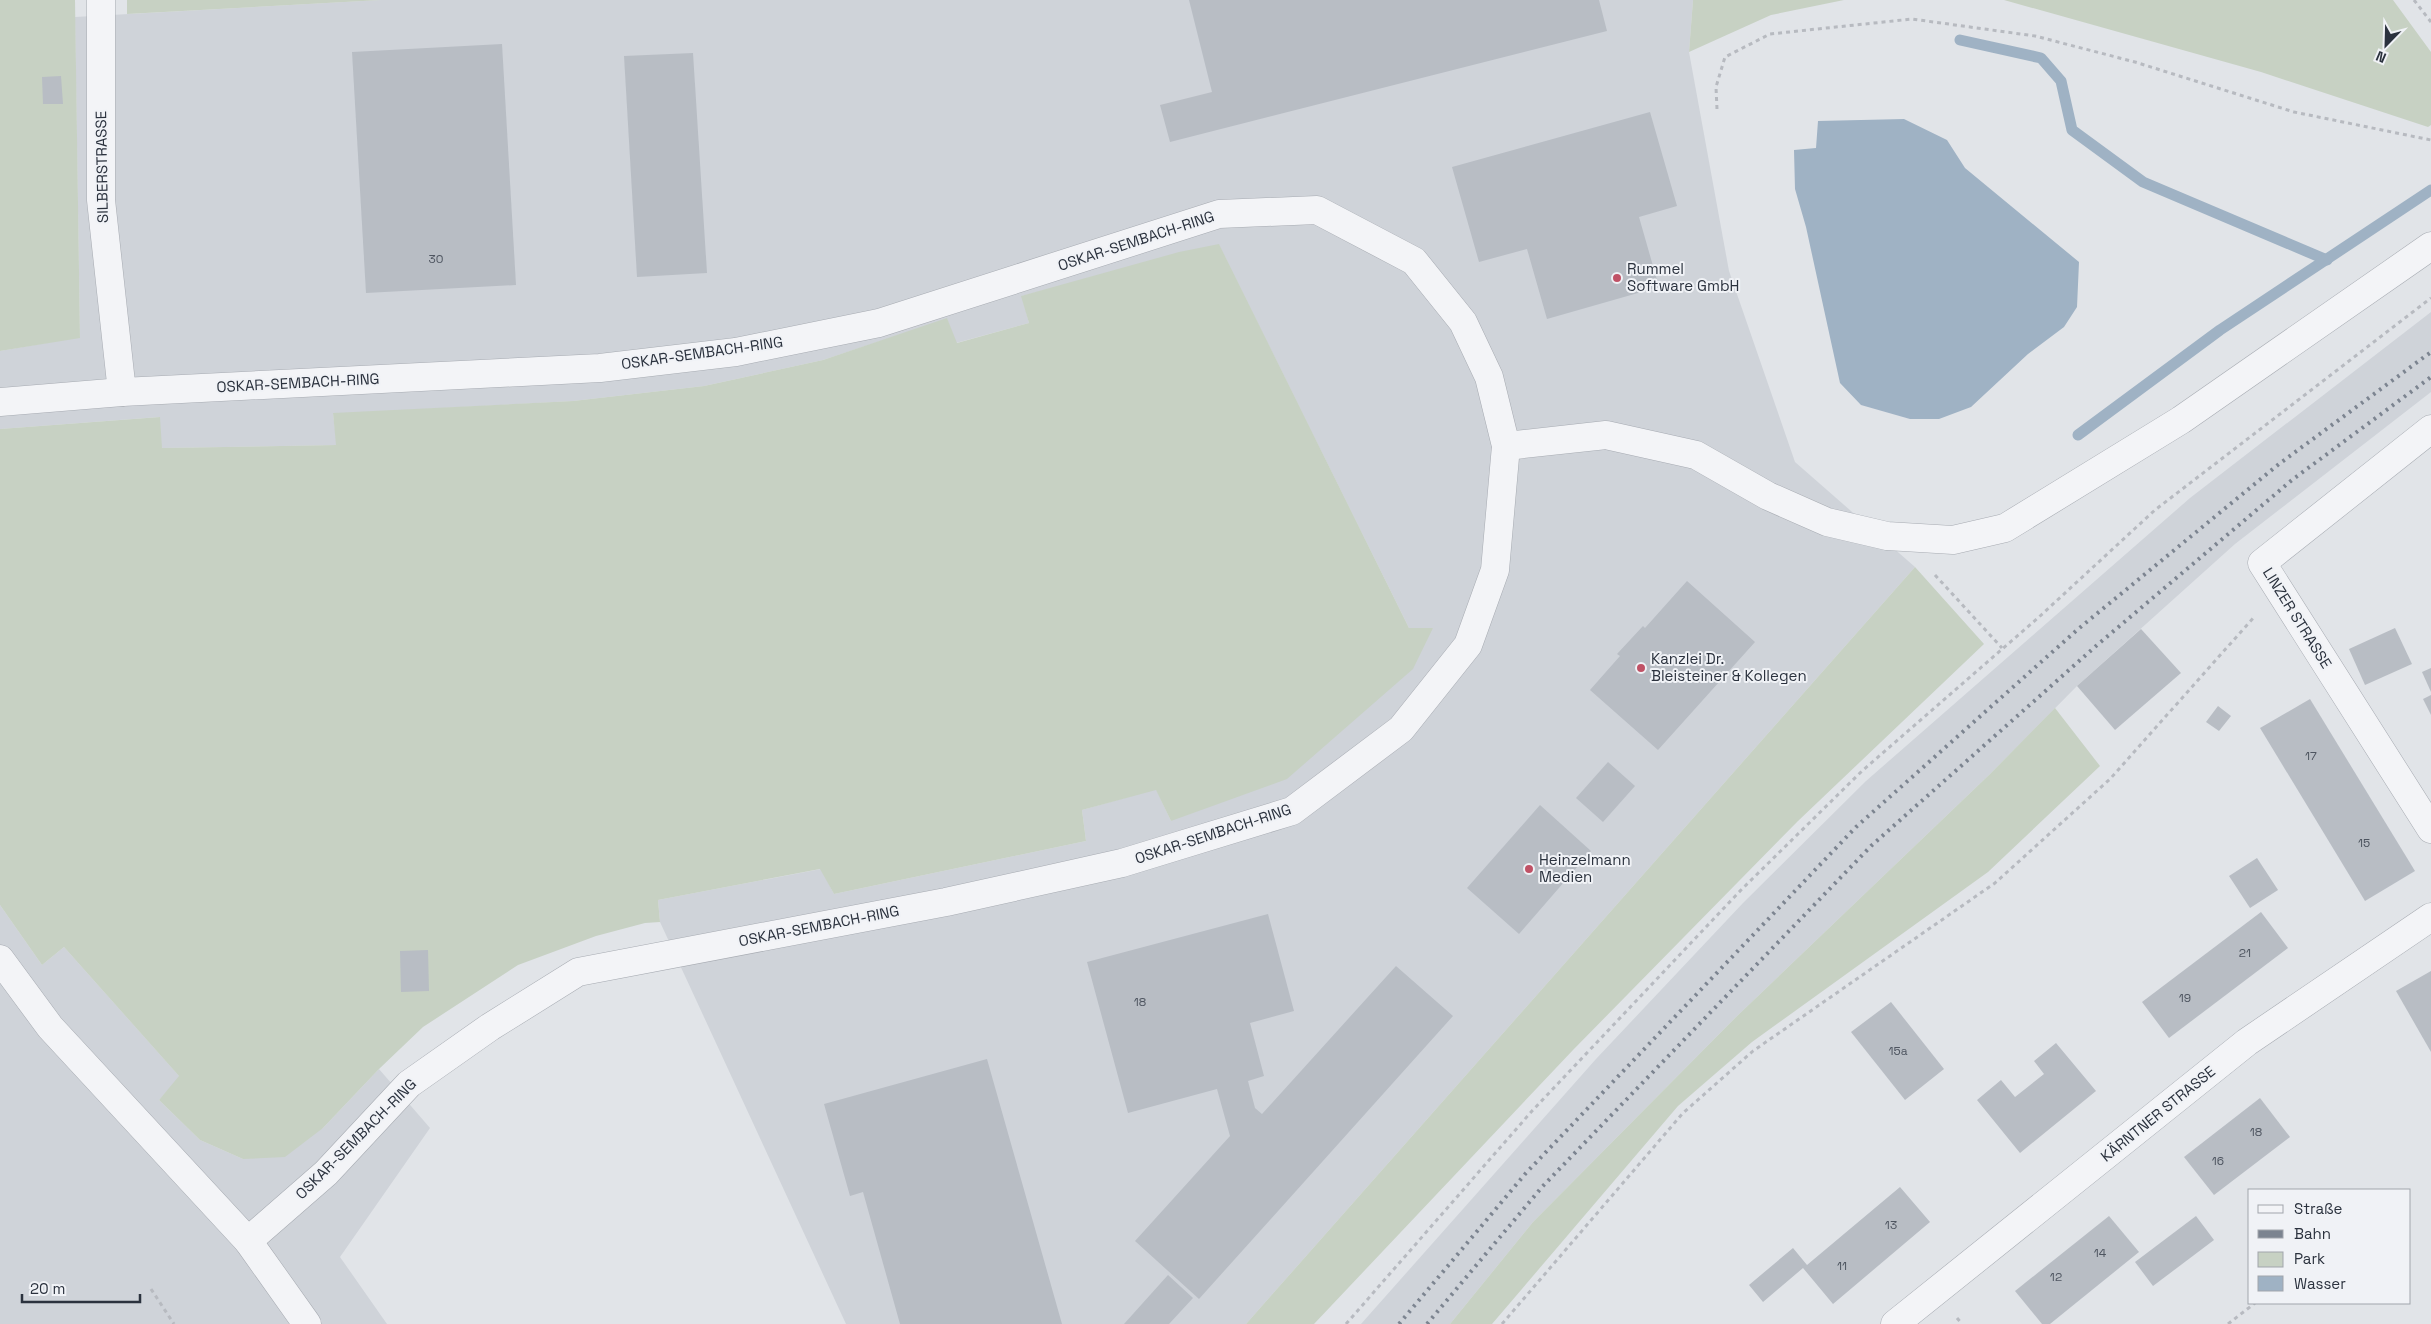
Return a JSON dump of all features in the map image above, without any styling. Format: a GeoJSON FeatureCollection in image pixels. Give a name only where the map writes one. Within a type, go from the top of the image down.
{"type":"FeatureCollection","features":[{"type":"Feature","properties":{"kind":"street","name":"SILBERSTRASSE"},"geometry":{"type":"LineString","coordinates":[[101,0],[101,200],[122,392]]}},
{"type":"Feature","properties":{"kind":"street","name":"OSKAR-SEMBACH-RING"},"geometry":{"type":"LineString","coordinates":[[0,402],[122,392],[600,368],[736,352],[879,323],[1219,214],[1317,210],[1414,261],[1463,322],[1489,377],[1506,446],[1495,570],[1468,645],[1401,729],[1292,811],[1122,863],[946,902],[578,972],[490,1027],[409,1084],[326,1173],[248,1241]]}},
{"type":"Feature","properties":{"kind":"street"},"geometry":{"type":"LineString","coordinates":[[1506,446],[1606,436],[1696,456],[1768,496],[1828,522],[1902,538],[1953,540],[2005,528],[2181,420],[2431,246]]}},
{"type":"Feature","properties":{"kind":"street","name":"LINZER STRASSE"},"geometry":{"type":"LineString","coordinates":[[2431,429],[2262,563],[2431,829]]}},
{"type":"Feature","properties":{"kind":"street","name":"KÄRNTNER STRASSE"},"geometry":{"type":"LineString","coordinates":[[1895,1324],[2247,1042],[2431,917]]}},
{"type":"Feature","properties":{"kind":"street"},"geometry":{"type":"LineString","coordinates":[[0,958],[50,1027],[248,1241],[307,1324]]}},
{"type":"Feature","properties":{"kind":"path"},"geometry":{"type":"LineString","coordinates":[[2414,0],[2431,22]]}},
{"type":"Feature","properties":{"kind":"path"},"geometry":{"type":"LineString","coordinates":[[1717,109],[1716,87],[1726,58],[1770,34],[1912,19],[2035,36],[2135,62],[2294,112],[2431,140]]}},
{"type":"Feature","properties":{"kind":"path"},"geometry":{"type":"LineString","coordinates":[[1346,1324],[1532,1111],[1741,890],[1862,771],[2155,510],[2431,298]]}},
{"type":"Feature","properties":{"kind":"path"},"geometry":{"type":"LineString","coordinates":[[1902,538],[2002,648]]}},
{"type":"Feature","properties":{"kind":"path"},"geometry":{"type":"LineString","coordinates":[[1502,1324],[1683,1113],[1753,1051],[1995,883],[2110,779],[2278,589]]}},
{"type":"Feature","properties":{"kind":"path"},"geometry":{"type":"LineString","coordinates":[[151,1289],[174,1324]]}},
{"type":"Feature","properties":{"kind":"path"},"geometry":{"type":"LineString","coordinates":[[2228,1324],[2254,1304]]}},
{"type":"Feature","properties":{"kind":"shaded area"},"geometry":{"type":"Polygon","coordinates":[[[381,0],[1693,0],[1689,52],[1729,271],[1795,462],[1915,567],[1246,1324],[846,1324],[660,922],[658,900],[821,869],[834,894],[1086,841],[1082,810],[1156,789],[1171,821],[1433,628],[1409,628],[1219,245],[1022,296],[1029,323],[956,343],[947,319],[823,360],[704,386],[573,401],[333,414],[337,445],[161,448],[159,417],[0,429],[0,351],[80,337],[75,17],[381,0]]]}},
{"type":"Feature","properties":{"kind":"shaded area"},"geometry":{"type":"Polygon","coordinates":[[[2431,312],[2431,392],[2235,544],[2077,686],[1990,774],[1736,1017],[1533,1222],[1450,1324],[1361,1324],[1596,1059],[1743,903],[1866,781],[2190,498],[2431,312]]]}},
{"type":"Feature","properties":{"kind":"shaded area"},"geometry":{"type":"Polygon","coordinates":[[[0,905],[42,965],[64,947],[180,1077],[159,1100],[200,1140],[243,1159],[323,1128],[379,1069],[430,1128],[340,1257],[387,1324],[0,1324],[0,905]]]}},
{"type":"Feature","properties":{"kind":"green space"},"geometry":{"type":"Polygon","coordinates":[[[0,0],[75,0],[80,338],[0,351],[0,0]]]}},
{"type":"Feature","properties":{"kind":"green space"},"geometry":{"type":"Polygon","coordinates":[[[127,0],[381,0],[127,14],[127,0]]]}},
{"type":"Feature","properties":{"kind":"green space"},"geometry":{"type":"Polygon","coordinates":[[[1693,0],[1844,0],[1771,15],[1689,52],[1693,0]]]}},
{"type":"Feature","properties":{"kind":"green space"},"geometry":{"type":"Polygon","coordinates":[[[2004,0],[2393,0],[2431,52],[2431,125],[2428,127],[2261,72],[2004,0]]]}},
{"type":"Feature","properties":{"kind":"green space"},"geometry":{"type":"Polygon","coordinates":[[[1219,244],[1409,628],[1433,628],[1413,669],[1287,779],[1171,821],[1156,790],[1082,810],[1086,841],[834,894],[820,869],[658,900],[660,922],[645,923],[596,936],[518,965],[423,1027],[379,1069],[323,1128],[285,1157],[243,1159],[200,1140],[159,1100],[179,1076],[64,947],[42,965],[0,905],[0,429],[160,417],[162,448],[336,445],[333,413],[573,401],[704,386],[823,360],[947,318],[957,343],[1029,323],[1021,296],[1179,252],[1219,244]]]}},
{"type":"Feature","properties":{"kind":"green space"},"geometry":{"type":"Polygon","coordinates":[[[1915,567],[1984,644],[1798,821],[1573,1050],[1314,1324],[1246,1324],[1915,567]]]}},
{"type":"Feature","properties":{"kind":"green space"},"geometry":{"type":"Polygon","coordinates":[[[2055,708],[2100,766],[1988,872],[1752,1042],[1678,1106],[1492,1324],[1450,1324],[1533,1222],[1736,1017],[1990,774],[2055,708]]]}},
{"type":"Feature","properties":{"kind":"water"},"geometry":{"type":"Polygon","coordinates":[[[1904,119],[1947,140],[1965,168],[2079,262],[2077,307],[2064,327],[2028,354],[1971,407],[1939,419],[1910,419],[1861,405],[1840,383],[1806,227],[1795,189],[1794,150],[1816,148],[1818,121],[1904,119]]]}},
{"type":"Feature","properties":{"kind":"building"},"geometry":{"type":"Polygon","coordinates":[[[1189,0],[1599,0],[1607,31],[1170,142],[1160,105],[1212,92],[1189,0]]]}},
{"type":"Feature","properties":{"kind":"building"},"geometry":{"type":"Polygon","coordinates":[[[502,44],[516,285],[366,293],[352,52],[502,44]]]}},
{"type":"Feature","properties":{"kind":"building"},"geometry":{"type":"Polygon","coordinates":[[[693,53],[707,273],[637,277],[624,56],[693,53]]]}},
{"type":"Feature","properties":{"kind":"building"},"geometry":{"type":"Polygon","coordinates":[[[61,76],[63,104],[43,104],[42,77],[61,76]]]}},
{"type":"Feature","properties":{"kind":"building"},"geometry":{"type":"Polygon","coordinates":[[[1650,112],[1677,206],[1639,217],[1659,287],[1547,319],[1527,249],[1479,262],[1452,167],[1650,112]]]}},
{"type":"Feature","properties":{"kind":"building"},"geometry":{"type":"Polygon","coordinates":[[[1687,581],[1755,642],[1658,750],[1590,690],[1620,656],[1617,654],[1643,626],[1645,628],[1687,581]]]}},
{"type":"Feature","properties":{"kind":"building"},"geometry":{"type":"Polygon","coordinates":[[[2395,628],[2412,664],[2365,685],[2349,649],[2395,628]]]}},
{"type":"Feature","properties":{"kind":"building"},"geometry":{"type":"Polygon","coordinates":[[[2141,629],[2181,673],[2115,730],[2077,686],[2141,629]]]}},
{"type":"Feature","properties":{"kind":"building"},"geometry":{"type":"Polygon","coordinates":[[[2431,668],[2431,692],[2422,672],[2431,668]]]}},
{"type":"Feature","properties":{"kind":"building"},"geometry":{"type":"Polygon","coordinates":[[[2431,695],[2431,715],[2423,699],[2431,695]]]}},
{"type":"Feature","properties":{"kind":"building"},"geometry":{"type":"Polygon","coordinates":[[[2310,699],[2415,871],[2365,901],[2260,728],[2310,699]]]}},
{"type":"Feature","properties":{"kind":"building"},"geometry":{"type":"Polygon","coordinates":[[[2218,706],[2231,716],[2219,731],[2206,722],[2218,706]]]}},
{"type":"Feature","properties":{"kind":"building"},"geometry":{"type":"Polygon","coordinates":[[[1608,762],[1635,786],[1603,822],[1576,798],[1608,762]]]}},
{"type":"Feature","properties":{"kind":"building","name":"Heinzelmann Medien"},"geometry":{"type":"Polygon","coordinates":[[[1540,805],[1591,851],[1519,934],[1467,888],[1540,805]]]}},
{"type":"Feature","properties":{"kind":"building"},"geometry":{"type":"Polygon","coordinates":[[[2257,858],[2278,890],[2250,908],[2229,876],[2257,858]]]}},
{"type":"Feature","properties":{"kind":"building"},"geometry":{"type":"Polygon","coordinates":[[[2261,912],[2288,948],[2169,1038],[2142,1002],[2261,912]]]}},
{"type":"Feature","properties":{"kind":"building"},"geometry":{"type":"Polygon","coordinates":[[[1268,914],[1294,1011],[1250,1023],[1264,1076],[1248,1081],[1255,1108],[1262,1114],[1396,966],[1453,1016],[1199,1299],[1135,1241],[1230,1136],[1217,1089],[1128,1113],[1087,962],[1268,914]]]}},
{"type":"Feature","properties":{"kind":"building"},"geometry":{"type":"Polygon","coordinates":[[[428,950],[429,991],[401,992],[400,951],[428,950]]]}},
{"type":"Feature","properties":{"kind":"building"},"geometry":{"type":"Polygon","coordinates":[[[2431,971],[2431,1052],[2396,991],[2431,971]]]}},
{"type":"Feature","properties":{"kind":"building"},"geometry":{"type":"Polygon","coordinates":[[[1891,1002],[1944,1069],[1905,1100],[1851,1032],[1891,1002]]]}},
{"type":"Feature","properties":{"kind":"building"},"geometry":{"type":"Polygon","coordinates":[[[2056,1043],[2096,1091],[2020,1153],[1977,1100],[2001,1080],[2015,1097],[2044,1074],[2034,1061],[2056,1043]]]}},
{"type":"Feature","properties":{"kind":"building"},"geometry":{"type":"Polygon","coordinates":[[[987,1059],[1062,1324],[900,1324],[863,1192],[850,1196],[824,1104],[987,1059]]]}},
{"type":"Feature","properties":{"kind":"building"},"geometry":{"type":"Polygon","coordinates":[[[2260,1098],[2290,1137],[2214,1195],[2184,1157],[2260,1098]]]}},
{"type":"Feature","properties":{"kind":"building"},"geometry":{"type":"Polygon","coordinates":[[[1900,1187],[1930,1222],[1833,1304],[1803,1268],[1763,1302],[1749,1285],[1793,1248],[1807,1265],[1900,1187]]]}},
{"type":"Feature","properties":{"kind":"building"},"geometry":{"type":"Polygon","coordinates":[[[2109,1216],[2139,1252],[2050,1324],[2042,1324],[2015,1291],[2109,1216]]]}},
{"type":"Feature","properties":{"kind":"building"},"geometry":{"type":"Polygon","coordinates":[[[2196,1216],[2214,1240],[2153,1286],[2135,1262],[2196,1216]]]}},
{"type":"Feature","properties":{"kind":"building"},"geometry":{"type":"Polygon","coordinates":[[[1168,1275],[1193,1298],[1169,1324],[1124,1324],[1168,1275]]]}},
{"type":"Feature","properties":{"kind":"waterway"},"geometry":{"type":"LineString","coordinates":[[1960,40],[2041,58],[2061,81],[2072,130],[2143,182],[2327,260]]}},
{"type":"Feature","properties":{"kind":"waterway"},"geometry":{"type":"LineString","coordinates":[[2078,435],[2220,330],[2431,190]]}},
{"type":"Feature","properties":{"kind":"railway"},"geometry":{"type":"LineString","coordinates":[[1399,1324],[1526,1173],[1856,827],[2077,630],[2279,464],[2431,352]]}},
{"type":"Feature","properties":{"kind":"railway"},"geometry":{"type":"LineString","coordinates":[[1427,1324],[1542,1187],[1871,846],[2096,646],[2292,480],[2431,377]]}},
{"type":"Feature","properties":{"kind":"place","name":"Rummel Software GmbH"},"geometry":{"type":"Point","coordinates":[1617,278]}},
{"type":"Feature","properties":{"kind":"place","name":"Kanzlei Dr. Bleisteiner & Kollegen"},"geometry":{"type":"Point","coordinates":[1641,668]}},
{"type":"Feature","properties":{"kind":"place","name":"Heinzelmann Medien"},"geometry":{"type":"Point","coordinates":[1529,869]}}]}
